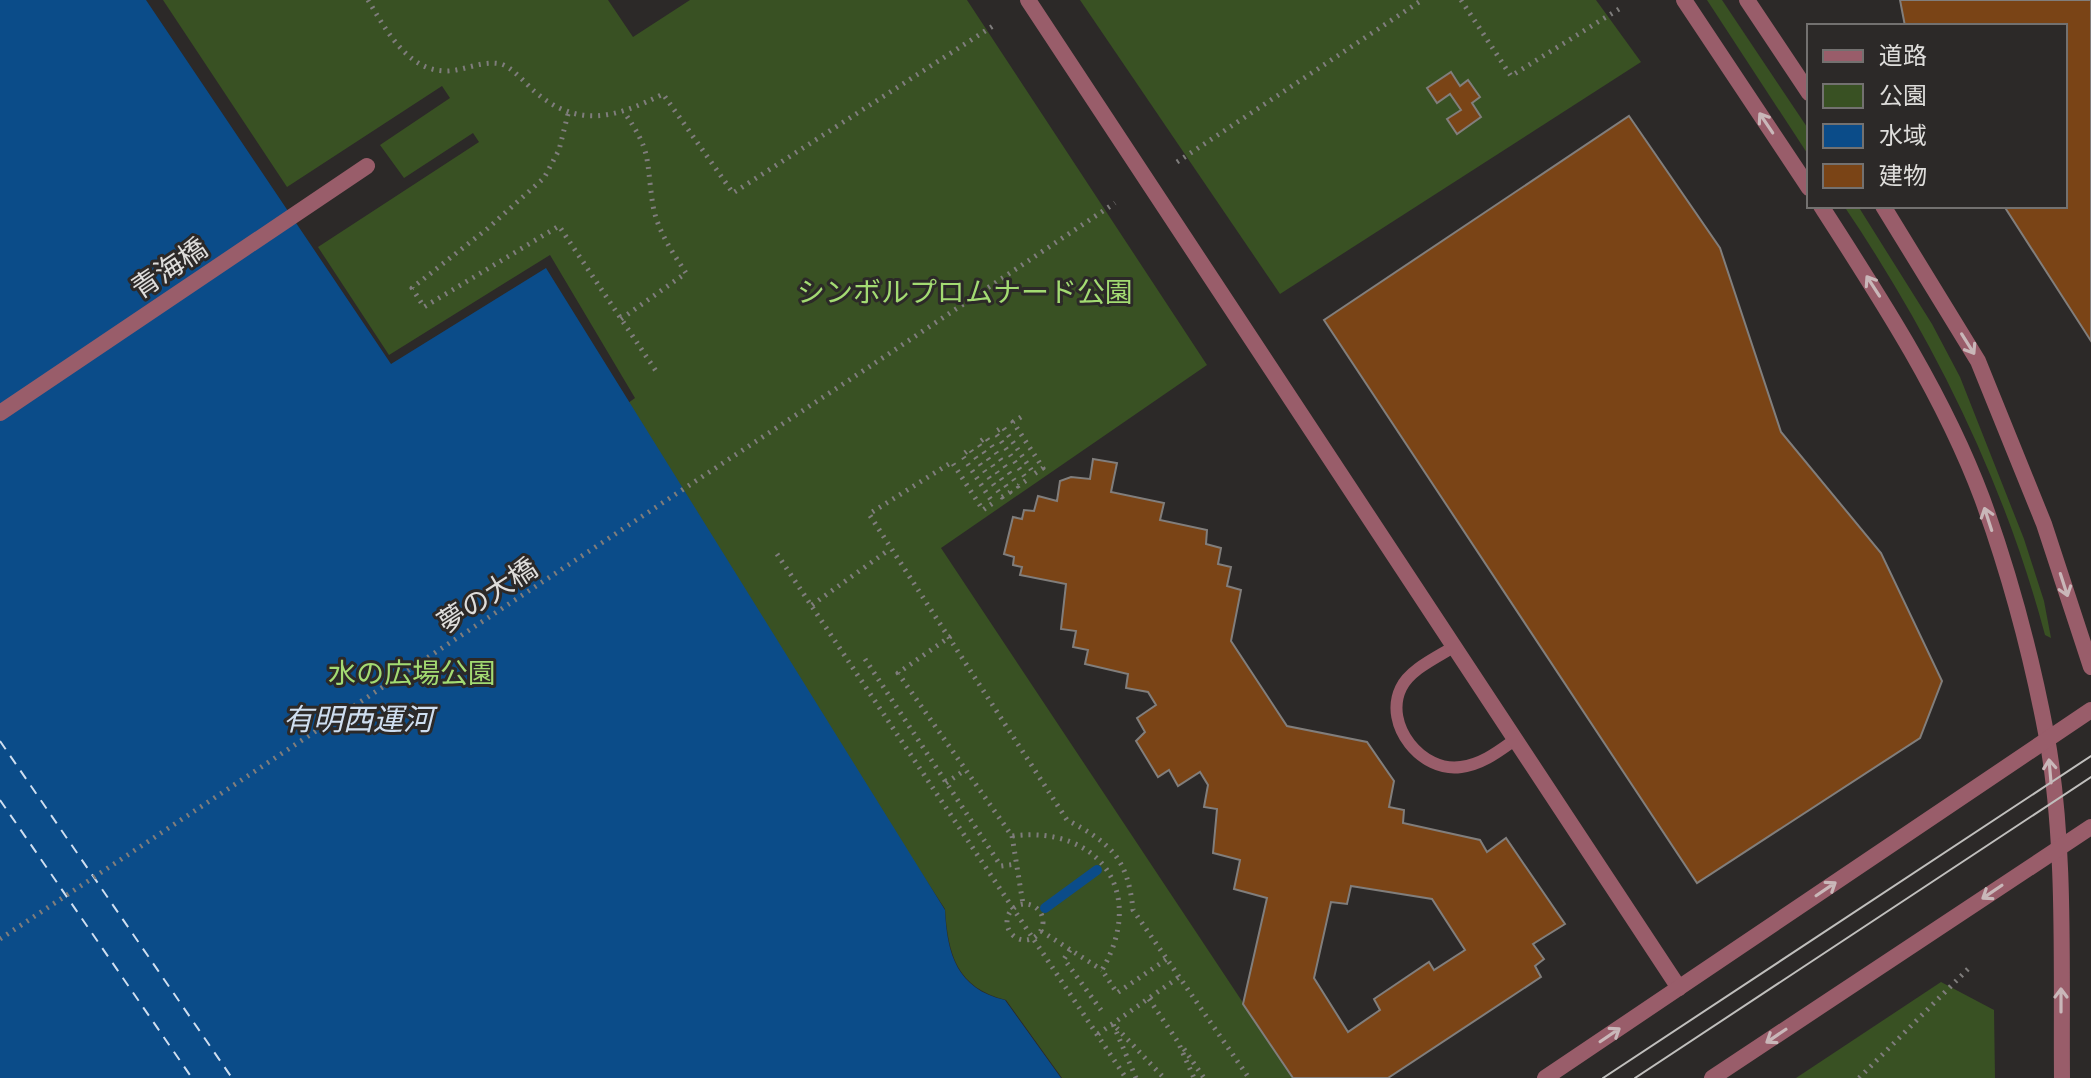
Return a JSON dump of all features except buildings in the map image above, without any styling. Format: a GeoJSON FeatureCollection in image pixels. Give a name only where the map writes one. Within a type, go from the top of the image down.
{"type":"FeatureCollection","features":[{"type":"Feature","properties":{"kind":"street"},"geometry":{"type":"LineString","coordinates":[[1028,0],[1679,988]]}},
{"type":"Feature","properties":{"kind":"street"},"geometry":{"type":"LineString","coordinates":[[1684,0],[1807,185]]}},
{"type":"Feature","properties":{"kind":"street"},"geometry":{"type":"LineString","coordinates":[[1747,0],[1807,90]]}},
{"type":"Feature","properties":{"kind":"street","name":"青海橋"},"geometry":{"type":"LineString","coordinates":[[0,413],[367,166]]}},
{"type":"Feature","properties":{"kind":"street"},"geometry":{"type":"LineString","coordinates":[[1822,208],[1882,300],[1946,418],[1982,497],[2010,587],[2047,740],[2057,848],[2062,1078]]}},
{"type":"Feature","properties":{"kind":"street"},"geometry":{"type":"LineString","coordinates":[[1884,208],[1978,361],[2044,524],[2091,667]]}},
{"type":"Feature","properties":{"kind":"street"},"geometry":{"type":"LineString","coordinates":[[1545,1078],[2091,710]]}},
{"type":"Feature","properties":{"kind":"street"},"geometry":{"type":"LineString","coordinates":[[1712,1078],[2091,827]]}},
{"type":"Feature","properties":{"kind":"lane"},"geometry":{"type":"LineString","coordinates":[[1455,646],[1410,676],[1401,687],[1398,711],[1406,739],[1417,752],[1445,767],[1461,767],[1487,760],[1516,739]]}},
{"type":"Feature","properties":{"kind":"path"},"geometry":{"type":"LineString","coordinates":[[368,0],[396,46],[423,64],[445,71],[474,64],[503,64],[568,114],[614,116],[663,94],[733,193],[996,24]]}},
{"type":"Feature","properties":{"kind":"path"},"geometry":{"type":"LineString","coordinates":[[1177,162],[1422,0]]}},
{"type":"Feature","properties":{"kind":"path"},"geometry":{"type":"LineString","coordinates":[[1461,0],[1511,76],[1619,9]]}},
{"type":"Feature","properties":{"kind":"path"},"geometry":{"type":"LineString","coordinates":[[621,319],[686,273],[663,239],[652,201],[652,171],[642,138],[624,112]]}},
{"type":"Feature","properties":{"kind":"path"},"geometry":{"type":"LineString","coordinates":[[568,114],[559,150],[544,178],[487,229],[412,288],[424,307],[559,226],[656,371]]}},
{"type":"Feature","properties":{"kind":"path","name":"夢の大橋"},"geometry":{"type":"LineString","coordinates":[[0,939],[1115,203]]}},
{"type":"Feature","properties":{"kind":"path"},"geometry":{"type":"LineString","coordinates":[[1021,417],[1013,422],[1043,468],[1034,474],[1003,427],[995,432],[1027,480],[1018,486],[986,437],[978,443],[1010,492],[1002,497],[970,449],[962,455],[993,503],[983,510],[952,462],[869,514],[951,636],[1067,820],[1093,834],[1114,851],[1130,879],[1133,910],[1249,1078]]}},
{"type":"Feature","properties":{"kind":"path"},"geometry":{"type":"LineString","coordinates":[[812,605],[890,549]]}},
{"type":"Feature","properties":{"kind":"path"},"geometry":{"type":"LineString","coordinates":[[777,554],[1126,1078]]}},
{"type":"Feature","properties":{"kind":"path"},"geometry":{"type":"LineString","coordinates":[[951,636],[898,673],[1012,836],[1023,904]]}},
{"type":"Feature","properties":{"kind":"path"},"geometry":{"type":"LineString","coordinates":[[865,659],[1001,866],[1016,864]]}},
{"type":"Feature","properties":{"kind":"path"},"geometry":{"type":"LineString","coordinates":[[946,783],[965,770]]}},
{"type":"Feature","properties":{"kind":"path"},"geometry":{"type":"LineString","coordinates":[[1012,836],[1039,832],[1065,837],[1089,850],[1107,870],[1119,894],[1121,921],[1116,947],[1102,970]]}},
{"type":"Feature","properties":{"kind":"path"},"geometry":{"type":"LineString","coordinates":[[1023,904],[1033,907],[1041,915],[1041,931],[1033,938],[1020,940],[1010,933],[1007,921],[1014,909],[1023,904]]}},
{"type":"Feature","properties":{"kind":"path"},"geometry":{"type":"LineString","coordinates":[[1041,931],[1102,970],[1117,993],[1167,959]]}},
{"type":"Feature","properties":{"kind":"path"},"geometry":{"type":"LineString","coordinates":[[1070,950],[1064,959],[1101,1010]]}},
{"type":"Feature","properties":{"kind":"path"},"geometry":{"type":"LineString","coordinates":[[1859,1078],[1869,1072],[1971,966]]}},
{"type":"Feature","properties":{"kind":"path"},"geometry":{"type":"LineString","coordinates":[[1098,1034],[1179,977]]}},
{"type":"Feature","properties":{"kind":"path"},"geometry":{"type":"LineString","coordinates":[[1149,999],[1204,1078]]}},
{"type":"Feature","properties":{"kind":"path"},"geometry":{"type":"LineString","coordinates":[[1113,1024],[1136,1078]]}},
{"type":"Feature","properties":{"kind":"path"},"geometry":{"type":"LineString","coordinates":[[1113,1024],[1164,1078]]}},
{"type":"Feature","properties":{"kind":"path"},"geometry":{"type":"LineString","coordinates":[[1178,1042],[1194,1078]]}},
{"type":"Feature","properties":{"kind":"path"},"geometry":{"type":"LineString","coordinates":[[1869,1072],[1873,1078]]}},
{"type":"Feature","properties":{"kind":"green space","name":"水の広場公園"},"geometry":{"type":"Polygon","coordinates":[[[163,0],[608,0],[633,37],[690,0],[967,0],[1207,365],[941,548],[1293,1078],[1062,1078],[1006,1000],[976,987],[958,967],[949,941],[945,909],[728,577],[0,1078],[448,533],[635,398],[550,255],[389,355],[318,247],[479,142],[473,133],[404,178],[380,145],[450,98],[442,86],[287,187],[163,0]]]}},
{"type":"Feature","properties":{"kind":"green space"},"geometry":{"type":"Polygon","coordinates":[[[1080,0],[1596,0],[1641,62],[1280,294],[1080,0]]]}},
{"type":"Feature","properties":{"kind":"green space"},"geometry":{"type":"Polygon","coordinates":[[[1707,0],[1722,0],[1807,127],[1807,153],[1707,0]]]}},
{"type":"Feature","properties":{"kind":"green space"},"geometry":{"type":"Polygon","coordinates":[[[1845,208],[1859,208],[1932,324],[1960,377],[2024,539],[2044,601],[2051,638],[2045,635],[2009,522],[1987,466],[1936,359],[1877,256],[1845,208]]]}},
{"type":"Feature","properties":{"kind":"green space"},"geometry":{"type":"Polygon","coordinates":[[[1941,982],[1994,1010],[1995,1078],[1796,1078],[1941,982]]]}},
{"type":"Feature","properties":{"kind":"water","name":"有明西運河"},"geometry":{"type":"Polygon","coordinates":[[[0,0],[146,0],[391,364],[546,268],[945,910],[948,941],[958,967],[976,987],[1005,1000],[1061,1078],[0,1078],[0,0]]]}},
{"type":"Feature","properties":{"kind":"waterway"},"geometry":{"type":"LineString","coordinates":[[1045,908],[1097,870]]}},
{"type":"Feature","properties":{"kind":"ferry route"},"geometry":{"type":"LineString","coordinates":[[0,741],[232,1078]]}},
{"type":"Feature","properties":{"kind":"ferry route"},"geometry":{"type":"LineString","coordinates":[[0,800],[192,1078]]}},
{"type":"Feature","properties":{"kind":"tram line"},"geometry":{"type":"LineString","coordinates":[[1603,1078],[2091,756]]}},
{"type":"Feature","properties":{"kind":"tram line"},"geometry":{"type":"LineString","coordinates":[[1635,1078],[2091,777]]}},
{"type":"Feature","properties":{"kind":"park label","name":"シンボルプロムナード公園"},"geometry":{"type":"Point","coordinates":[965,292]}}]}
